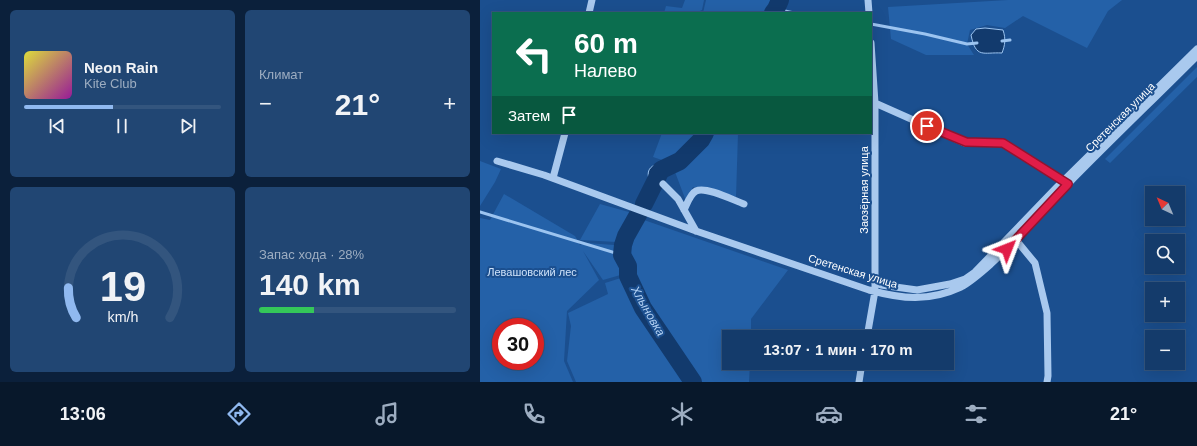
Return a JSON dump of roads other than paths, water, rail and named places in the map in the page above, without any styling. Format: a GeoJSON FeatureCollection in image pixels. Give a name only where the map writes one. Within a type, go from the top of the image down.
{"type":"FeatureCollection","features":[{"type":"Feature","properties":{"kind":"street"},"geometry":{"type":"LineString","coordinates":[[589,12],[592,0]]}},
{"type":"Feature","properties":{"kind":"street"},"geometry":{"type":"LineString","coordinates":[[868,0],[869,12]]}},
{"type":"Feature","properties":{"kind":"street"},"geometry":{"type":"LineString","coordinates":[[881,285],[917,290],[950,284],[975,272],[1066,183],[1197,49]]}},
{"type":"Feature","properties":{"kind":"street","name":"Сретенская улица"},"geometry":{"type":"LineString","coordinates":[[497,161],[554,178],[696,232],[875,291],[892,296],[915,298],[938,295],[962,287],[979,274],[1016,240],[1066,183],[1197,56]]}},
{"type":"Feature","properties":{"kind":"street","name":"Заозёрная улица"},"geometry":{"type":"LineString","coordinates":[[868,330],[875,291],[875,103],[872,58]]}},
{"type":"Feature","properties":{"kind":"street"},"geometry":{"type":"LineString","coordinates":[[875,103],[966,142],[1003,143],[1066,183]]}},
{"type":"Feature","properties":{"kind":"street"},"geometry":{"type":"LineString","coordinates":[[554,178],[565,134]]}},
{"type":"Feature","properties":{"kind":"street"},"geometry":{"type":"LineString","coordinates":[[662,184],[678,199],[696,232]]}},
{"type":"Feature","properties":{"kind":"street"},"geometry":{"type":"LineString","coordinates":[[684,210],[695,192],[703,190],[744,204]]}},
{"type":"Feature","properties":{"kind":"street"},"geometry":{"type":"LineString","coordinates":[[1016,240],[1035,263],[1046,313],[1047,382]]}},
{"type":"Feature","properties":{"kind":"street"},"geometry":{"type":"LineString","coordinates":[[859,382],[861,370]]}},
{"type":"Feature","properties":{"kind":"waterway","name":"Хлыновка"},"geometry":{"type":"LineString","coordinates":[[774,12],[780,0]]}},
{"type":"Feature","properties":{"kind":"waterway"},"geometry":{"type":"LineString","coordinates":[[776,9],[790,12]]}},
{"type":"Feature","properties":{"kind":"waterway"},"geometry":{"type":"LineString","coordinates":[[872,24],[925,34],[967,44],[977,43]]}},
{"type":"Feature","properties":{"kind":"waterway"},"geometry":{"type":"LineString","coordinates":[[1002,41],[1010,40]]}},
{"type":"Feature","properties":{"kind":"waterway","name":"Хлыновка"},"geometry":{"type":"LineString","coordinates":[[644,204],[661,170],[680,161],[701,140],[704,134]]}},
{"type":"Feature","properties":{"kind":"waterway"},"geometry":{"type":"LineString","coordinates":[[480,212],[622,255]]}},
{"type":"Feature","properties":{"kind":"waterway","name":"Хлыновка"},"geometry":{"type":"LineString","coordinates":[[639,213],[626,236],[623,245],[622,255],[628,266],[628,276],[643,308],[693,382]]}},
{"type":"Feature","properties":{"kind":"park label","name":"Левашовский лес"},"geometry":{"type":"Point","coordinates":[532,272]}}]}
